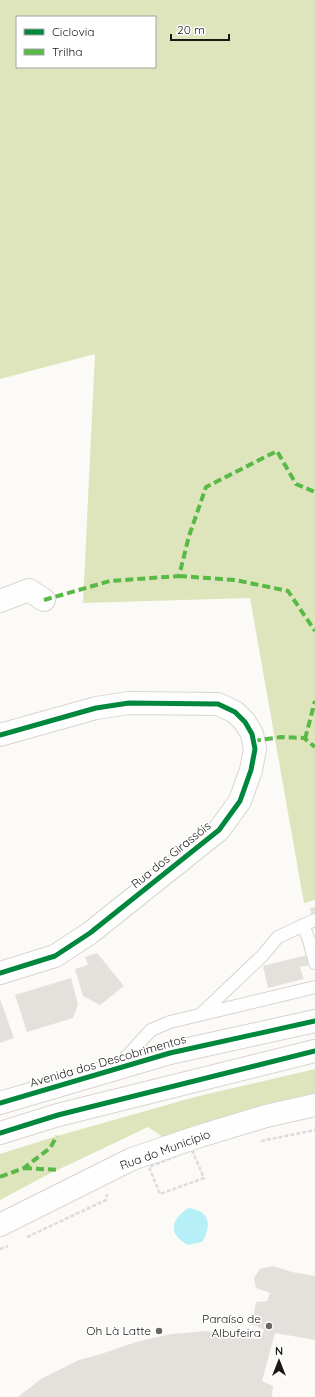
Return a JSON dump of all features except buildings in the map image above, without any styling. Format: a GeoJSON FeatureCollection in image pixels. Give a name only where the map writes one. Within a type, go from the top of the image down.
{"type":"FeatureCollection","features":[{"type":"Feature","properties":{"kind":"street"},"geometry":{"type":"LineString","coordinates":[[0,601],[29,590],[44,600]]}},
{"type":"Feature","properties":{"kind":"street","name":"Rua dos Girassóis"},"geometry":{"type":"LineString","coordinates":[[0,735],[96,708],[129,703],[218,704],[235,712],[245,722],[252,734],[254,748],[251,770],[240,801],[219,830],[90,933],[55,956],[0,972]]}},
{"type":"Feature","properties":{"kind":"street","name":"Avenida dos Descobrimentos"},"geometry":{"type":"LineString","coordinates":[[0,1103],[170,1053],[315,1021]]}},
{"type":"Feature","properties":{"kind":"street"},"geometry":{"type":"LineString","coordinates":[[0,1133],[58,1115],[315,1051]]}},
{"type":"Feature","properties":{"kind":"street","name":"Rua do Município"},"geometry":{"type":"LineString","coordinates":[[0,1225],[132,1160],[200,1136],[266,1116],[315,1105]]}},
{"type":"Feature","properties":{"kind":"lane"},"geometry":{"type":"LineString","coordinates":[[202,1013],[262,956],[278,937],[315,920]]}},
{"type":"Feature","properties":{"kind":"lane"},"geometry":{"type":"LineString","coordinates":[[303,925],[315,960]]}},
{"type":"Feature","properties":{"kind":"lane"},"geometry":{"type":"LineString","coordinates":[[116,1069],[151,1030],[170,1022],[314,986]]}},
{"type":"Feature","properties":{"kind":"path"},"geometry":{"type":"LineString","coordinates":[[192,1150],[197,1160],[204,1178],[160,1194],[148,1167],[192,1150]]}},
{"type":"Feature","properties":{"kind":"path"},"geometry":{"type":"LineString","coordinates":[[22,1239],[106,1200],[108,1193]]}},
{"type":"Feature","properties":{"kind":"path"},"geometry":{"type":"LineString","coordinates":[[0,1249],[14,1243]]}},
{"type":"Feature","properties":{"kind":"green space"},"geometry":{"type":"Polygon","coordinates":[[[0,0],[315,0],[315,900],[304,903],[250,598],[83,603],[95,354],[0,379],[0,0]]]}},
{"type":"Feature","properties":{"kind":"green space"},"geometry":{"type":"Polygon","coordinates":[[[315,1069],[315,1094],[245,1111],[163,1137],[148,1127],[45,1176],[0,1200],[0,1154],[57,1136],[195,1097],[315,1069]]]}},
{"type":"Feature","properties":{"kind":"water"},"geometry":{"type":"Polygon","coordinates":[[[189,1208],[201,1212],[205,1216],[208,1225],[202,1242],[188,1245],[177,1237],[174,1227],[178,1217],[189,1208]]]}},
{"type":"Feature","properties":{"kind":"marked path"},"geometry":{"type":"LineString","coordinates":[[44,600],[110,581],[179,576],[189,536],[206,487],[277,451],[296,484],[315,492]]}},
{"type":"Feature","properties":{"kind":"marked path"},"geometry":{"type":"LineString","coordinates":[[179,576],[235,580],[288,591],[315,631]]}},
{"type":"Feature","properties":{"kind":"marked path"},"geometry":{"type":"LineString","coordinates":[[305,739],[315,701]]}},
{"type":"Feature","properties":{"kind":"marked path"},"geometry":{"type":"LineString","coordinates":[[253,741],[281,737],[304,738],[315,747]]}},
{"type":"Feature","properties":{"kind":"marked path"},"geometry":{"type":"LineString","coordinates":[[0,1177],[24,1168],[50,1148],[57,1136]]}},
{"type":"Feature","properties":{"kind":"marked path"},"geometry":{"type":"LineString","coordinates":[[24,1168],[59,1170]]}},
{"type":"Feature","properties":{"kind":"cycle path"},"geometry":{"type":"LineString","coordinates":[[0,735],[96,708],[129,703],[218,704],[235,712],[245,722],[252,734],[255,749],[251,770],[240,801],[219,830],[90,933],[55,956],[0,973]]}},
{"type":"Feature","properties":{"kind":"cycle path"},"geometry":{"type":"LineString","coordinates":[[0,1103],[170,1053],[315,1021]]}},
{"type":"Feature","properties":{"kind":"cycle path"},"geometry":{"type":"LineString","coordinates":[[0,1133],[58,1115],[315,1051]]}},
{"type":"Feature","properties":{"kind":"place","name":"Paraíso de Albufeira"},"geometry":{"type":"Point","coordinates":[269,1326]}},
{"type":"Feature","properties":{"kind":"place","name":"Oh Là Latte"},"geometry":{"type":"Point","coordinates":[159,1331]}}]}
